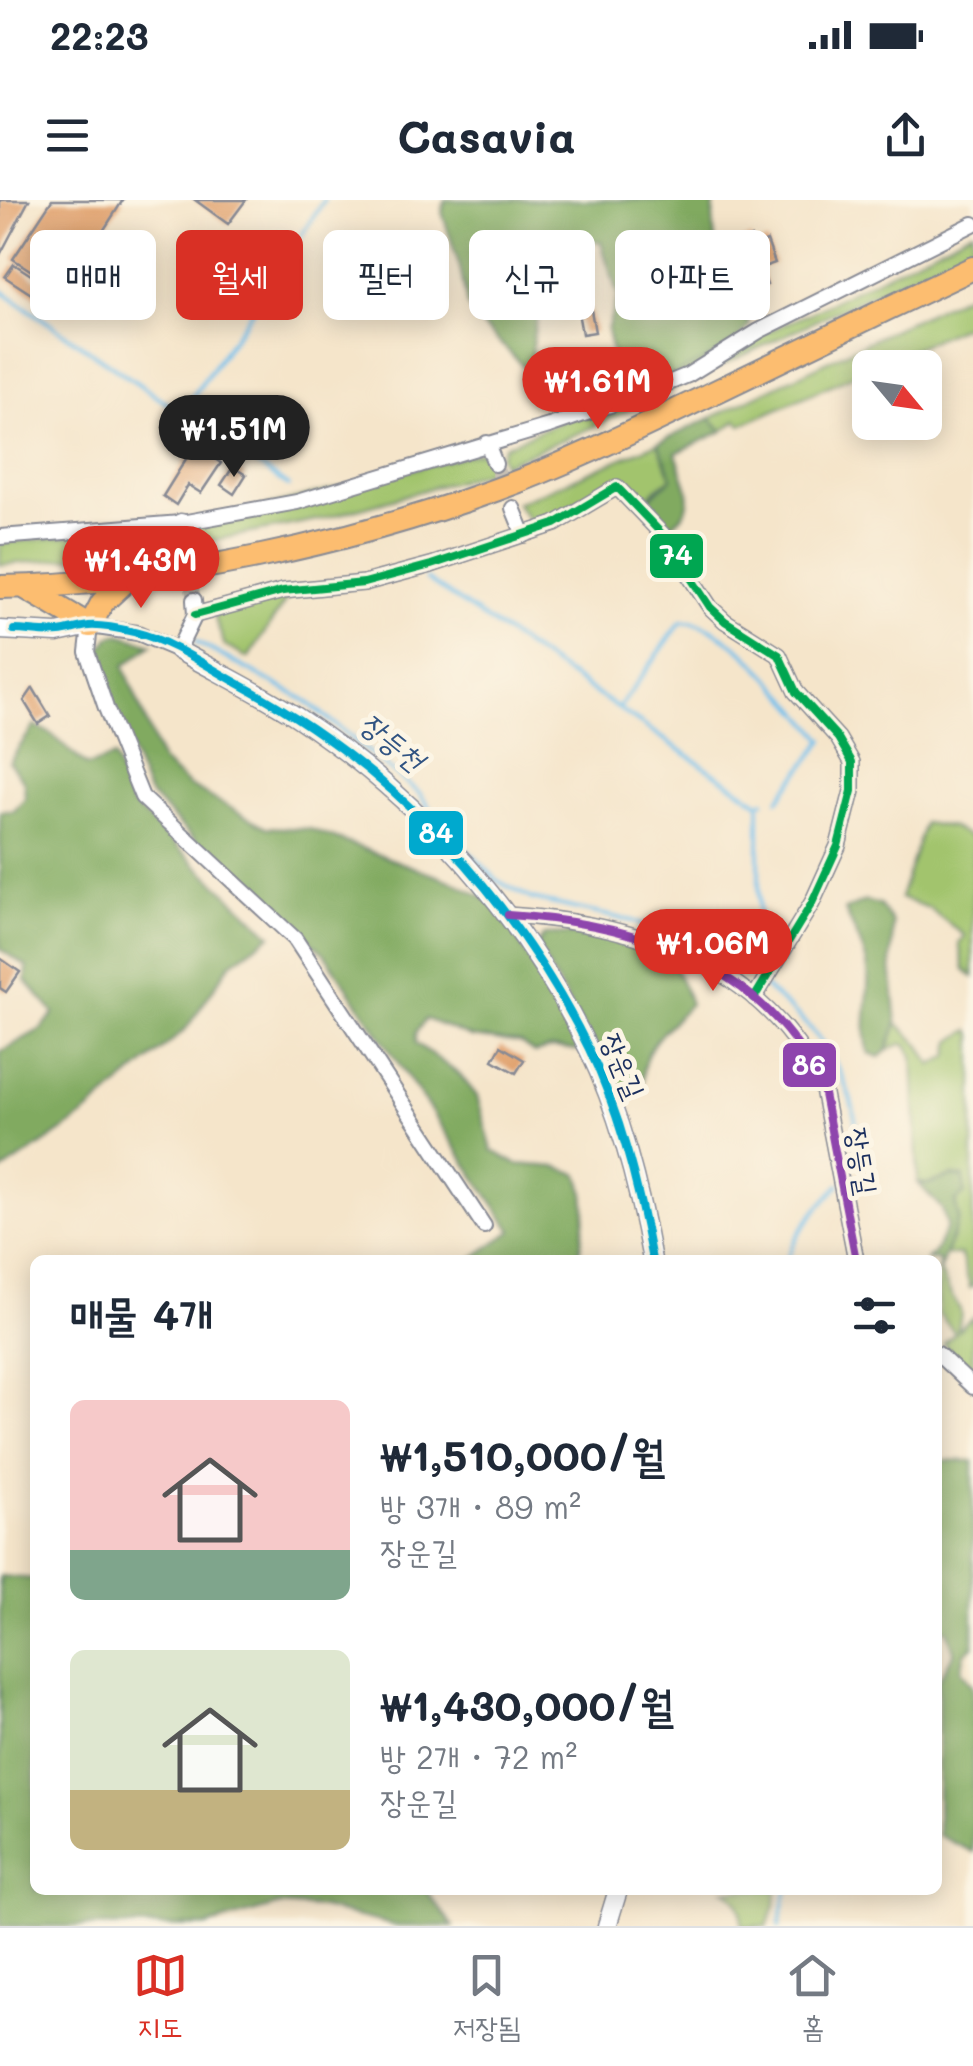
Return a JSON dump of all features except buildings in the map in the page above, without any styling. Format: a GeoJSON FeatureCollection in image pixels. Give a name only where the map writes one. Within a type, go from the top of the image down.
{"type":"FeatureCollection","features":[{"type":"Feature","properties":{"kind":"main road"},"geometry":{"type":"LineString","coordinates":[[0,587],[130,577],[312,544],[496,490],[636,430],[973,268]]}},
{"type":"Feature","properties":{"kind":"main road"},"geometry":{"type":"LineString","coordinates":[[24,587],[90,626],[102,603],[130,577]]}},
{"type":"Feature","properties":{"kind":"street"},"geometry":{"type":"LineString","coordinates":[[0,537],[181,523],[297,502],[642,394],[688,375],[759,331],[973,224]]}},
{"type":"Feature","properties":{"kind":"street"},"geometry":{"type":"LineString","coordinates":[[487,443],[496,464]]}},
{"type":"Feature","properties":{"kind":"street"},"geometry":{"type":"LineString","coordinates":[[178,650],[195,608],[283,591],[364,582],[431,565],[555,524],[617,487],[662,534],[710,607],[779,656],[796,692],[838,738],[852,762],[852,790],[838,846],[812,902],[759,989]]}},
{"type":"Feature","properties":{"kind":"street"},"geometry":{"type":"LineString","coordinates":[[513,508],[524,535]]}},
{"type":"Feature","properties":{"kind":"street"},"geometry":{"type":"LineString","coordinates":[[181,523],[184,544]]}},
{"type":"Feature","properties":{"kind":"street"},"geometry":{"type":"LineString","coordinates":[[90,626],[88,652],[142,798],[295,939],[484,1226]]}},
{"type":"Feature","properties":{"kind":"street","name":"장운길"},"geometry":{"type":"LineString","coordinates":[[0,630],[57,633],[90,626],[138,633],[178,650],[278,705],[347,753],[405,803],[472,870],[508,915],[590,1050],[626,1146],[651,1255]]}},
{"type":"Feature","properties":{"kind":"street","name":"장등길"},"geometry":{"type":"LineString","coordinates":[[508,915],[632,933],[759,989],[812,1064],[827,1106],[855,1255]]}},
{"type":"Feature","properties":{"kind":"street"},"geometry":{"type":"LineString","coordinates":[[942,1358],[973,1386]]}},
{"type":"Feature","properties":{"kind":"street"},"geometry":{"type":"LineString","coordinates":[[607,1926],[616,1895]]}},
{"type":"Feature","properties":{"kind":"green space"},"geometry":{"type":"Polygon","coordinates":[[[445,200],[715,200],[714,230],[615,230],[615,287],[601,243],[595,241],[595,230],[469,230],[469,308],[442,212],[445,200]]]}},
{"type":"Feature","properties":{"kind":"green space"},"geometry":{"type":"Polygon","coordinates":[[[973,230],[973,246],[586,430],[503,464],[500,456],[504,446],[810,313],[973,230]]]}},
{"type":"Feature","properties":{"kind":"green space"},"geometry":{"type":"Polygon","coordinates":[[[973,291],[973,322],[910,350],[852,350],[852,376],[741,425],[737,420],[723,431],[710,418],[973,291]]]}},
{"type":"Feature","properties":{"kind":"green space"},"geometry":{"type":"Polygon","coordinates":[[[615,305],[615,320],[747,320],[750,324],[739,338],[693,366],[559,415],[551,413],[537,381],[545,379],[579,388],[613,359],[607,330],[615,305]]]}},
{"type":"Feature","properties":{"kind":"green space"},"geometry":{"type":"Polygon","coordinates":[[[477,320],[537,320],[533,357],[524,367],[477,320]]]}},
{"type":"Feature","properties":{"kind":"green space"},"geometry":{"type":"Polygon","coordinates":[[[710,418],[723,431],[676,453],[687,485],[688,503],[679,519],[668,527],[643,504],[672,478],[658,443],[710,418]]]}},
{"type":"Feature","properties":{"kind":"green space"},"geometry":{"type":"Polygon","coordinates":[[[658,443],[672,478],[643,504],[619,480],[539,525],[530,521],[516,503],[658,443]]]}},
{"type":"Feature","properties":{"kind":"green space"},"geometry":{"type":"Polygon","coordinates":[[[483,451],[495,467],[480,474],[326,518],[190,545],[190,532],[199,524],[483,451]]]}},
{"type":"Feature","properties":{"kind":"green space"},"geometry":{"type":"Polygon","coordinates":[[[164,527],[173,531],[180,548],[0,565],[0,543],[164,527]]]}},
{"type":"Feature","properties":{"kind":"green space"},"geometry":{"type":"Polygon","coordinates":[[[290,594],[248,658],[225,646],[216,613],[290,594]]]}},
{"type":"Feature","properties":{"kind":"green space"},"geometry":{"type":"Polygon","coordinates":[[[119,634],[152,644],[124,666],[161,761],[188,785],[266,827],[310,829],[456,883],[490,901],[505,917],[583,1051],[553,1048],[534,1053],[520,1043],[471,1037],[426,1019],[416,1032],[416,1043],[460,1075],[477,1096],[492,1150],[516,1164],[558,1167],[578,1174],[585,1205],[579,1255],[477,1255],[512,1231],[324,953],[148,793],[112,706],[100,659],[100,649],[110,637],[119,634]]]}},
{"type":"Feature","properties":{"kind":"green space"},"geometry":{"type":"Polygon","coordinates":[[[34,726],[50,733],[87,766],[114,757],[132,804],[271,935],[231,963],[186,1029],[81,1118],[0,1173],[0,1052],[41,1029],[54,1013],[26,981],[27,967],[0,949],[0,811],[14,811],[25,798],[24,782],[9,762],[34,726]]]}},
{"type":"Feature","properties":{"kind":"green space"},"geometry":{"type":"Polygon","coordinates":[[[924,823],[951,827],[973,838],[973,977],[964,969],[959,943],[965,936],[929,908],[900,898],[924,823]]]}},
{"type":"Feature","properties":{"kind":"green space"},"geometry":{"type":"Polygon","coordinates":[[[865,901],[880,905],[893,923],[891,965],[897,1023],[887,1051],[880,1057],[869,1053],[867,963],[845,910],[865,901]]]}},
{"type":"Feature","properties":{"kind":"green space"},"geometry":{"type":"Polygon","coordinates":[[[544,935],[618,939],[653,949],[668,959],[679,977],[690,1004],[650,1049],[643,1083],[617,1090],[537,946],[544,935]]]}},
{"type":"Feature","properties":{"kind":"green space"},"geometry":{"type":"Polygon","coordinates":[[[897,1023],[921,1046],[932,1065],[949,1056],[952,1041],[970,1030],[973,1035],[970,1288],[961,1255],[944,1255],[956,1224],[952,1176],[918,1183],[913,1056],[907,1045],[887,1051],[897,1023]]]}},
{"type":"Feature","properties":{"kind":"green space"},"geometry":{"type":"Polygon","coordinates":[[[952,1176],[964,1177],[965,1194],[955,1202],[959,1218],[942,1264],[942,1255],[931,1255],[947,1226],[942,1209],[918,1183],[952,1176]]]}},
{"type":"Feature","properties":{"kind":"green space"},"geometry":{"type":"Polygon","coordinates":[[[942,1276],[960,1309],[957,1331],[973,1317],[973,1370],[943,1344],[955,1333],[942,1318],[942,1276]]]}},
{"type":"Feature","properties":{"kind":"green space"},"geometry":{"type":"Polygon","coordinates":[[[942,1460],[973,1461],[973,1646],[965,1653],[961,1670],[973,1687],[973,1852],[942,1837],[942,1673],[954,1653],[947,1630],[942,1628],[942,1460]]]}},
{"type":"Feature","properties":{"kind":"green space"},"geometry":{"type":"Polygon","coordinates":[[[0,1576],[30,1579],[30,1895],[430,1895],[453,1926],[397,1926],[322,1908],[280,1905],[206,1926],[0,1926],[0,1576]]]}},
{"type":"Feature","properties":{"kind":"green space"},"geometry":{"type":"Polygon","coordinates":[[[731,1895],[776,1895],[767,1926],[742,1926],[731,1895]]]}},
{"type":"Feature","properties":{"kind":"waterway"},"geometry":{"type":"LineString","coordinates":[[182,412],[324,200]]}},
{"type":"Feature","properties":{"kind":"waterway"},"geometry":{"type":"LineString","coordinates":[[0,290],[289,486]]}},
{"type":"Feature","properties":{"kind":"waterway"},"geometry":{"type":"LineString","coordinates":[[426,579],[759,803]]}},
{"type":"Feature","properties":{"kind":"waterway"},"geometry":{"type":"LineString","coordinates":[[619,708],[681,622],[699,624],[718,633],[778,687],[824,740],[778,800]]}},
{"type":"Feature","properties":{"kind":"waterway","name":"장등천"},"geometry":{"type":"LineString","coordinates":[[196,642],[305,700],[420,794],[438,821],[498,881],[532,899],[633,921],[711,955]]}},
{"type":"Feature","properties":{"kind":"waterway"},"geometry":{"type":"LineString","coordinates":[[759,963],[759,803],[764,801]]}},
{"type":"Feature","properties":{"kind":"waterway"},"geometry":{"type":"LineString","coordinates":[[756,978],[759,972]]}},
{"type":"Feature","properties":{"kind":"waterway","name":"장등천"},"geometry":{"type":"LineString","coordinates":[[765,987],[811,1029],[843,1080],[851,1100],[856,1141],[845,1178]]}},
{"type":"Feature","properties":{"kind":"waterway","name":"장등천"},"geometry":{"type":"LineString","coordinates":[[789,1255],[802,1229],[839,1185]]}},
{"type":"Feature","properties":{"kind":"waterway","name":"장등천"},"geometry":{"type":"LineString","coordinates":[[779,1926],[786,1895]]}},
{"type":"Feature","properties":{"kind":"tunnel"},"geometry":{"type":"LineString","coordinates":[[495,464],[513,508]]}},
{"type":"Feature","properties":{"kind":"tunnel"},"geometry":{"type":"LineString","coordinates":[[184,544],[194,600]]}},
{"type":"Feature","properties":{"kind":"transit line","name":"74"},"geometry":{"type":"LineString","coordinates":[[195,615],[283,591],[364,583],[431,565],[555,524],[617,487],[662,534],[710,607],[779,655],[796,692],[838,738],[852,762],[852,791],[838,846],[812,903],[754,998]]}},
{"type":"Feature","properties":{"kind":"transit line","name":"84"},"geometry":{"type":"LineString","coordinates":[[14,630],[54,632],[106,627],[148,636],[176,648],[298,719],[350,756],[444,841],[525,940],[589,1049],[628,1152],[651,1255]]}},
{"type":"Feature","properties":{"kind":"transit line","name":"86"},"geometry":{"type":"LineString","coordinates":[[508,915],[603,928],[649,940],[732,981],[767,1010],[798,1046],[823,1089],[855,1255]]}}]}
